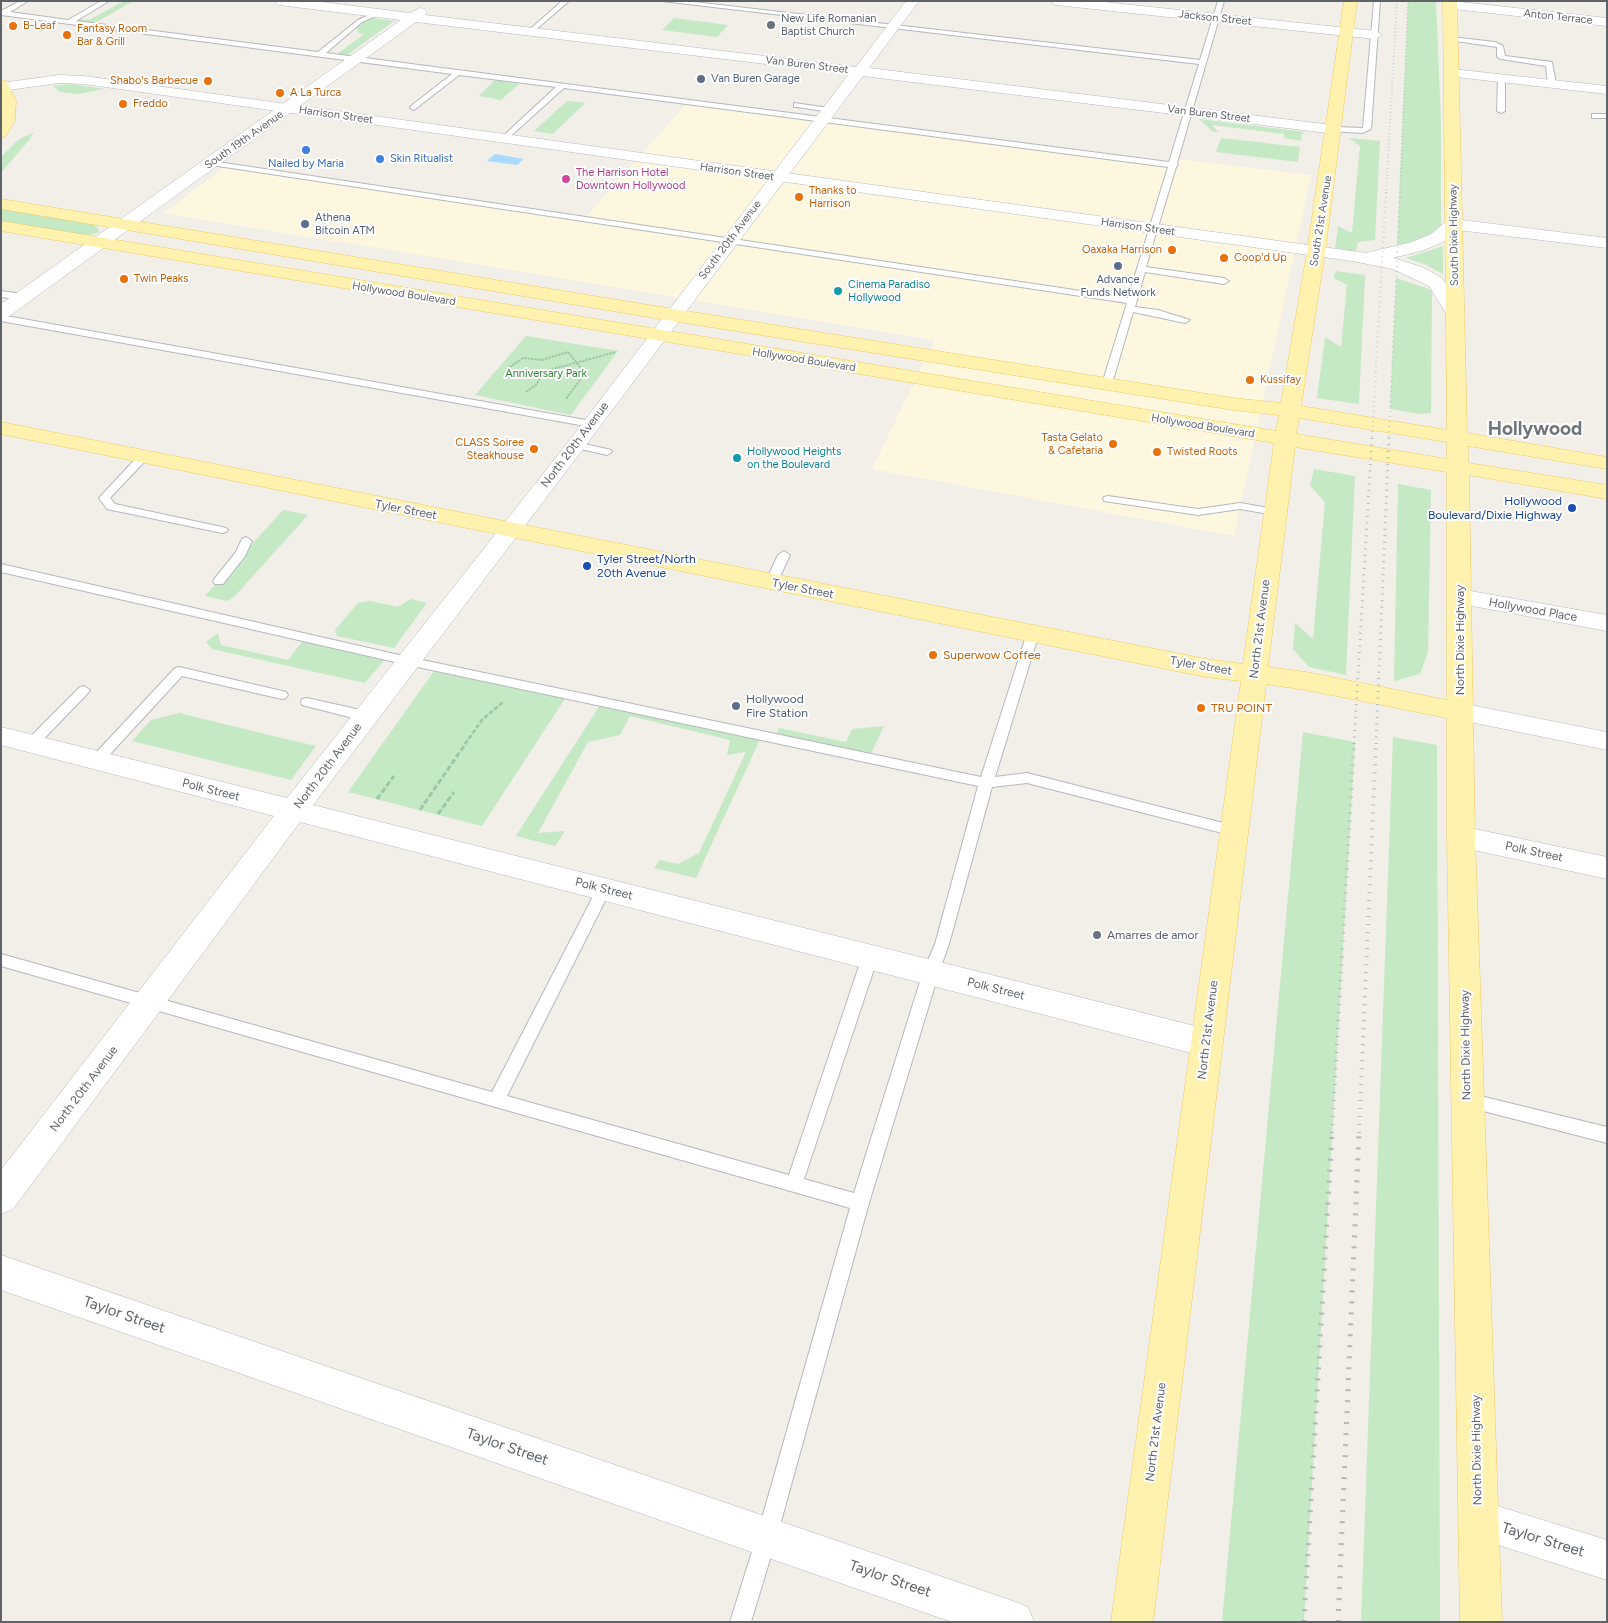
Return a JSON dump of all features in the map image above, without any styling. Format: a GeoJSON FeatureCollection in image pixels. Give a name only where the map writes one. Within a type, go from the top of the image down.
{"type":"FeatureCollection","features":[{"type":"Feature","properties":{"kind":"main road","name":"South 21st Avenue"},"geometry":{"type":"LineString","coordinates":[[1285,439],[1335,129],[1351,1]]}},
{"type":"Feature","properties":{"kind":"main road","name":"South Dixie Highway"},"geometry":{"type":"LineString","coordinates":[[1450,3],[1454,224],[1457,270],[1458,452]]}},
{"type":"Feature","properties":{"kind":"main road"},"geometry":{"type":"LineString","coordinates":[[1,133],[9,111],[9,100],[3,85]]}},
{"type":"Feature","properties":{"kind":"main road","name":"Hollywood Boulevard"},"geometry":{"type":"LineString","coordinates":[[1,204],[673,315],[1233,404],[1290,410],[1607,492]]}},
{"type":"Feature","properties":{"kind":"main road","name":"Hollywood Boulevard"},"geometry":{"type":"LineString","coordinates":[[1,226],[1285,439],[1607,463]]}},
{"type":"Feature","properties":{"kind":"main road","name":"Tyler Street"},"geometry":{"type":"LineString","coordinates":[[1,428],[771,583],[1206,668],[1306,680],[1460,712]]}},
{"type":"Feature","properties":{"kind":"main road","name":"North 21st Avenue"},"geometry":{"type":"LineString","coordinates":[[1132,1622],[1285,439]]}},
{"type":"Feature","properties":{"kind":"main road"},"geometry":{"type":"LineString","coordinates":[[1458,452],[1607,472]]}},
{"type":"Feature","properties":{"kind":"main road","name":"North Dixie Highway"},"geometry":{"type":"LineString","coordinates":[[1458,452],[1461,837],[1481,1622]]}},
{"type":"Feature","properties":{"kind":"street","name":"Van Buren Street"},"geometry":{"type":"LineString","coordinates":[[279,1],[323,4],[378,13],[530,32],[1335,129]]}},
{"type":"Feature","properties":{"kind":"street","name":"South 20th Avenue"},"geometry":{"type":"LineString","coordinates":[[657,336],[913,1]]}},
{"type":"Feature","properties":{"kind":"street","name":"Jackson Street"},"geometry":{"type":"LineString","coordinates":[[1056,1],[1375,35]]}},
{"type":"Feature","properties":{"kind":"street","name":"Anton Terrace"},"geometry":{"type":"LineString","coordinates":[[1450,3],[1607,22]]}},
{"type":"Feature","properties":{"kind":"street","name":"South 19th Avenue"},"geometry":{"type":"LineString","coordinates":[[1,313],[427,6]]}},
{"type":"Feature","properties":{"kind":"street"},"geometry":{"type":"LineString","coordinates":[[1452,73],[1607,90]]}},
{"type":"Feature","properties":{"kind":"street","name":"Harrison Street"},"geometry":{"type":"LineString","coordinates":[[3,85],[59,79],[84,80],[1352,256],[1397,264],[1416,271],[1436,282],[1456,314]]}},
{"type":"Feature","properties":{"kind":"street"},"geometry":{"type":"LineString","coordinates":[[1454,224],[1607,244]]}},
{"type":"Feature","properties":{"kind":"street","name":"Harrison Street"},"geometry":{"type":"LineString","coordinates":[[1352,256],[1383,255],[1418,246],[1437,238],[1454,224]]}},
{"type":"Feature","properties":{"kind":"street","name":"North 20th Avenue"},"geometry":{"type":"LineString","coordinates":[[1,1198],[366,716],[576,445],[657,336]]}},
{"type":"Feature","properties":{"kind":"street","name":"Hollywood Place"},"geometry":{"type":"LineString","coordinates":[[1459,597],[1607,623]]}},
{"type":"Feature","properties":{"kind":"street","name":"Tyler Street"},"geometry":{"type":"LineString","coordinates":[[1460,712],[1607,741]]}},
{"type":"Feature","properties":{"kind":"street","name":"Polk Street"},"geometry":{"type":"LineString","coordinates":[[1,736],[1207,1043]]}},
{"type":"Feature","properties":{"kind":"street","name":"Polk Street"},"geometry":{"type":"LineString","coordinates":[[1461,837],[1607,868]]}},
{"type":"Feature","properties":{"kind":"street","name":"Taylor Street"},"geometry":{"type":"LineString","coordinates":[[1,1272],[1013,1622]]}},
{"type":"Feature","properties":{"kind":"street","name":"Taylor Street"},"geometry":{"type":"LineString","coordinates":[[1478,1520],[1607,1560]]}},
{"type":"Feature","properties":{"kind":"lane"},"geometry":{"type":"LineString","coordinates":[[2,13],[25,1]]}},
{"type":"Feature","properties":{"kind":"lane"},"geometry":{"type":"LineString","coordinates":[[69,22],[106,1]]}},
{"type":"Feature","properties":{"kind":"lane"},"geometry":{"type":"LineString","coordinates":[[530,32],[566,1]]}},
{"type":"Feature","properties":{"kind":"lane"},"geometry":{"type":"LineString","coordinates":[[665,1],[1203,62]]}},
{"type":"Feature","properties":{"kind":"lane"},"geometry":{"type":"LineString","coordinates":[[1107,384],[1174,165],[1221,1]]}},
{"type":"Feature","properties":{"kind":"lane"},"geometry":{"type":"LineString","coordinates":[[1335,129],[1362,131],[1366,128],[1377,1]]}},
{"type":"Feature","properties":{"kind":"lane"},"geometry":{"type":"LineString","coordinates":[[2,13],[563,85],[826,114],[1174,165]]}},
{"type":"Feature","properties":{"kind":"lane"},"geometry":{"type":"LineString","coordinates":[[320,54],[360,21],[378,13]]}},
{"type":"Feature","properties":{"kind":"lane"},"geometry":{"type":"LineString","coordinates":[[1451,39],[1493,43],[1500,46],[1501,57],[1503,58],[1549,64],[1552,84]]}},
{"type":"Feature","properties":{"kind":"lane"},"geometry":{"type":"LineString","coordinates":[[414,108],[458,72]]}},
{"type":"Feature","properties":{"kind":"lane"},"geometry":{"type":"LineString","coordinates":[[1501,78],[1501,111]]}},
{"type":"Feature","properties":{"kind":"lane"},"geometry":{"type":"LineString","coordinates":[[505,139],[563,85]]}},
{"type":"Feature","properties":{"kind":"lane"},"geometry":{"type":"LineString","coordinates":[[797,106],[826,114]]}},
{"type":"Feature","properties":{"kind":"lane"},"geometry":{"type":"LineString","coordinates":[[1595,116],[1607,116]]}},
{"type":"Feature","properties":{"kind":"lane"},"geometry":{"type":"LineString","coordinates":[[211,163],[729,240],[1131,305],[1185,320]]}},
{"type":"Feature","properties":{"kind":"lane"},"geometry":{"type":"LineString","coordinates":[[1143,269],[1224,281]]}},
{"type":"Feature","properties":{"kind":"lane"},"geometry":{"type":"LineString","coordinates":[[1,294],[23,297]]}},
{"type":"Feature","properties":{"kind":"lane"},"geometry":{"type":"LineString","coordinates":[[1,318],[591,424]]}},
{"type":"Feature","properties":{"kind":"lane"},"geometry":{"type":"LineString","coordinates":[[576,445],[607,452]]}},
{"type":"Feature","properties":{"kind":"lane"},"geometry":{"type":"LineString","coordinates":[[142,457],[104,498],[111,506],[222,530]]}},
{"type":"Feature","properties":{"kind":"lane"},"geometry":{"type":"LineString","coordinates":[[1108,499],[1198,512],[1240,506],[1275,512]]}},
{"type":"Feature","properties":{"kind":"lane"},"geometry":{"type":"LineString","coordinates":[[219,581],[241,553],[246,541]]}},
{"type":"Feature","properties":{"kind":"lane"},"geometry":{"type":"LineString","coordinates":[[771,583],[784,555]]}},
{"type":"Feature","properties":{"kind":"lane"},"geometry":{"type":"LineString","coordinates":[[1,568],[408,661],[986,783],[1027,778],[1234,831]]}},
{"type":"Feature","properties":{"kind":"lane"},"geometry":{"type":"LineString","coordinates":[[740,1622],[767,1536],[860,1203],[931,972],[942,944],[986,783],[1033,633]]}},
{"type":"Feature","properties":{"kind":"lane"},"geometry":{"type":"LineString","coordinates":[[98,760],[179,671],[282,696]]}},
{"type":"Feature","properties":{"kind":"lane"},"geometry":{"type":"LineString","coordinates":[[31,744],[84,690]]}},
{"type":"Feature","properties":{"kind":"lane"},"geometry":{"type":"LineString","coordinates":[[307,702],[366,716]]}},
{"type":"Feature","properties":{"kind":"lane"},"geometry":{"type":"LineString","coordinates":[[496,1101],[604,889]]}},
{"type":"Feature","properties":{"kind":"lane"},"geometry":{"type":"LineString","coordinates":[[794,1184],[870,957]]}},
{"type":"Feature","properties":{"kind":"lane"},"geometry":{"type":"LineString","coordinates":[[1,960],[860,1203]]}},
{"type":"Feature","properties":{"kind":"lane"},"geometry":{"type":"LineString","coordinates":[[1468,1100],[1607,1135]]}},
{"type":"Feature","properties":{"kind":"path"},"geometry":{"type":"LineString","coordinates":[[565,400],[585,373],[576,362],[568,352],[542,360],[523,358],[510,367],[516,376],[525,378],[576,362],[618,351]]}},
{"type":"Feature","properties":{"kind":"path"},"geometry":{"type":"LineString","coordinates":[[506,409],[518,402],[536,385],[545,371]]}},
{"type":"Feature","properties":{"kind":"path"},"geometry":{"type":"LineString","coordinates":[[420,810],[482,720],[500,706],[515,683]]}},
{"type":"Feature","properties":{"kind":"path"},"geometry":{"type":"LineString","coordinates":[[377,799],[394,776]]}},
{"type":"Feature","properties":{"kind":"path"},"geometry":{"type":"LineString","coordinates":[[438,814],[454,792]]}},
{"type":"Feature","properties":{"kind":"shaded area"},"geometry":{"type":"Polygon","coordinates":[[[687,103],[1176,168],[1178,159],[1311,175],[1234,536],[872,469],[935,340],[164,213],[225,167],[582,221],[687,103]]]}},
{"type":"Feature","properties":{"kind":"green space"},"geometry":{"type":"Polygon","coordinates":[[[124,1],[133,1],[92,25],[73,22],[80,19],[89,20],[124,1]]]}},
{"type":"Feature","properties":{"kind":"green space"},"geometry":{"type":"Polygon","coordinates":[[[1408,1],[1436,1],[1441,124],[1441,228],[1420,242],[1397,245],[1408,1]]]}},
{"type":"Feature","properties":{"kind":"green space"},"geometry":{"type":"Polygon","coordinates":[[[371,18],[394,21],[347,55],[337,54],[363,35],[358,32],[357,27],[362,22],[371,18]]]}},
{"type":"Feature","properties":{"kind":"green space"},"geometry":{"type":"Polygon","coordinates":[[[674,18],[728,25],[717,37],[662,30],[674,18]]]}},
{"type":"Feature","properties":{"kind":"green space"},"geometry":{"type":"Polygon","coordinates":[[[495,80],[519,84],[501,100],[479,96],[495,80]]]}},
{"type":"Feature","properties":{"kind":"green space"},"geometry":{"type":"Polygon","coordinates":[[[69,84],[105,89],[78,94],[60,92],[53,86],[69,84]]]}},
{"type":"Feature","properties":{"kind":"green space"},"geometry":{"type":"Polygon","coordinates":[[[567,101],[585,103],[553,134],[534,131],[567,101]]]}},
{"type":"Feature","properties":{"kind":"green space"},"geometry":{"type":"Polygon","coordinates":[[[1199,119],[1305,132],[1302,134],[1301,141],[1284,138],[1284,134],[1212,125],[1218,132],[1213,132],[1199,119]]]}},
{"type":"Feature","properties":{"kind":"green space"},"geometry":{"type":"Polygon","coordinates":[[[34,132],[1,173],[1,157],[18,140],[34,132]]]}},
{"type":"Feature","properties":{"kind":"green space"},"geometry":{"type":"Polygon","coordinates":[[[1221,138],[1300,147],[1298,162],[1216,152],[1221,138]]]}},
{"type":"Feature","properties":{"kind":"green space"},"geometry":{"type":"Polygon","coordinates":[[[1349,138],[1380,141],[1375,240],[1358,242],[1356,251],[1335,248],[1338,226],[1352,233],[1360,146],[1349,138]]]}},
{"type":"Feature","properties":{"kind":"green space"},"geometry":{"type":"Polygon","coordinates":[[[1,208],[93,224],[99,232],[90,235],[78,235],[1,223],[1,208]]]}},
{"type":"Feature","properties":{"kind":"green space"},"geometry":{"type":"Polygon","coordinates":[[[1443,246],[1443,274],[1426,265],[1406,258],[1443,246]]]}},
{"type":"Feature","properties":{"kind":"green space"},"geometry":{"type":"Polygon","coordinates":[[[1335,271],[1365,275],[1359,404],[1317,398],[1325,337],[1341,347],[1347,285],[1334,278],[1335,271]]]}},
{"type":"Feature","properties":{"kind":"green space"},"geometry":{"type":"Polygon","coordinates":[[[1396,278],[1432,290],[1431,413],[1420,414],[1390,409],[1396,278]]]}},
{"type":"Feature","properties":{"kind":"green space","name":"Anniversary Park"},"geometry":{"type":"Polygon","coordinates":[[[526,336],[618,351],[571,415],[475,395],[526,336]]]}},
{"type":"Feature","properties":{"kind":"green space"},"geometry":{"type":"Polygon","coordinates":[[[1314,469],[1355,476],[1346,675],[1309,667],[1293,649],[1295,623],[1313,639],[1325,502],[1310,486],[1314,469]]]}},
{"type":"Feature","properties":{"kind":"green space"},"geometry":{"type":"Polygon","coordinates":[[[1398,484],[1431,490],[1428,652],[1420,674],[1394,681],[1398,484]]]}},
{"type":"Feature","properties":{"kind":"green space"},"geometry":{"type":"Polygon","coordinates":[[[283,510],[308,515],[233,598],[227,601],[205,596],[283,510]]]}},
{"type":"Feature","properties":{"kind":"green space"},"geometry":{"type":"Polygon","coordinates":[[[411,599],[427,603],[394,648],[337,636],[335,630],[358,603],[370,601],[398,607],[411,599]]]}},
{"type":"Feature","properties":{"kind":"green space"},"geometry":{"type":"Polygon","coordinates":[[[218,633],[221,645],[288,660],[306,637],[388,656],[365,683],[212,649],[206,642],[218,633]]]}},
{"type":"Feature","properties":{"kind":"green space"},"geometry":{"type":"Polygon","coordinates":[[[437,667],[568,694],[482,826],[348,792],[437,667]]]}},
{"type":"Feature","properties":{"kind":"green space"},"geometry":{"type":"Polygon","coordinates":[[[602,702],[762,735],[696,878],[654,868],[660,860],[678,864],[699,853],[746,752],[727,755],[730,740],[630,716],[620,735],[588,742],[538,833],[565,831],[555,846],[516,836],[602,702]]]}},
{"type":"Feature","properties":{"kind":"green space"},"geometry":{"type":"Polygon","coordinates":[[[179,713],[316,746],[291,780],[132,741],[151,720],[179,713]]]}},
{"type":"Feature","properties":{"kind":"green space"},"geometry":{"type":"Polygon","coordinates":[[[884,726],[869,758],[775,738],[779,728],[846,742],[852,729],[884,726]]]}},
{"type":"Feature","properties":{"kind":"green space"},"geometry":{"type":"Polygon","coordinates":[[[1303,732],[1355,742],[1304,1622],[1222,1622],[1303,732]]]}},
{"type":"Feature","properties":{"kind":"green space"},"geometry":{"type":"Polygon","coordinates":[[[1393,737],[1437,745],[1440,1622],[1361,1622],[1393,737]]]}},
{"type":"Feature","properties":{"kind":"water"},"geometry":{"type":"Polygon","coordinates":[[[495,154],[524,159],[517,165],[487,161],[495,154]]]}},
{"type":"Feature","properties":{"kind":"railway"},"geometry":{"type":"LineString","coordinates":[[1386,193],[1397,1]]}},
{"type":"Feature","properties":{"kind":"railway"},"geometry":{"type":"LineString","coordinates":[[1400,193],[1408,1]]}},
{"type":"Feature","properties":{"kind":"railway"},"geometry":{"type":"LineString","coordinates":[[1372,437],[1386,192]]}},
{"type":"Feature","properties":{"kind":"railway"},"geometry":{"type":"LineString","coordinates":[[1389,437],[1400,192]]}},
{"type":"Feature","properties":{"kind":"railway"},"geometry":{"type":"LineString","coordinates":[[1354,744],[1372,436]]}},
{"type":"Feature","properties":{"kind":"railway"},"geometry":{"type":"LineString","coordinates":[[1376,744],[1389,436]]}},
{"type":"Feature","properties":{"kind":"railway"},"geometry":{"type":"LineString","coordinates":[[1332,1133],[1354,743]]}},
{"type":"Feature","properties":{"kind":"railway"},"geometry":{"type":"LineString","coordinates":[[1359,1133],[1376,743]]}},
{"type":"Feature","properties":{"kind":"railway"},"geometry":{"type":"LineString","coordinates":[[1304,1622],[1332,1132]]}},
{"type":"Feature","properties":{"kind":"railway"},"geometry":{"type":"LineString","coordinates":[[1338,1622],[1359,1132]]}},
{"type":"Feature","properties":{"kind":"place","name":"New Life Romanian Baptist Church"},"geometry":{"type":"Point","coordinates":[771,25]}},
{"type":"Feature","properties":{"kind":"place","name":"B-Leaf"},"geometry":{"type":"Point","coordinates":[13,26]}},
{"type":"Feature","properties":{"kind":"place","name":"Fantasy Room Bar & Grill"},"geometry":{"type":"Point","coordinates":[67,35]}},
{"type":"Feature","properties":{"kind":"place","name":"Van Buren Garage"},"geometry":{"type":"Point","coordinates":[701,79]}},
{"type":"Feature","properties":{"kind":"place","name":"Shabo's Barbecue"},"geometry":{"type":"Point","coordinates":[208,81]}},
{"type":"Feature","properties":{"kind":"place","name":"A La Turca"},"geometry":{"type":"Point","coordinates":[280,93]}},
{"type":"Feature","properties":{"kind":"place","name":"Freddo"},"geometry":{"type":"Point","coordinates":[123,104]}},
{"type":"Feature","properties":{"kind":"place","name":"Nailed by Maria"},"geometry":{"type":"Point","coordinates":[306,150]}},
{"type":"Feature","properties":{"kind":"place","name":"Skin Ritualist"},"geometry":{"type":"Point","coordinates":[380,159]}},
{"type":"Feature","properties":{"kind":"place","name":"The Harrison Hotel Downtown Hollywood"},"geometry":{"type":"Point","coordinates":[566,179]}},
{"type":"Feature","properties":{"kind":"place","name":"Thanks to Harrison"},"geometry":{"type":"Point","coordinates":[799,197]}},
{"type":"Feature","properties":{"kind":"place","name":"Athena Bitcoin ATM"},"geometry":{"type":"Point","coordinates":[305,224]}},
{"type":"Feature","properties":{"kind":"place","name":"Oaxaka Harrison"},"geometry":{"type":"Point","coordinates":[1172,250]}},
{"type":"Feature","properties":{"kind":"place","name":"Coop'd Up"},"geometry":{"type":"Point","coordinates":[1224,258]}},
{"type":"Feature","properties":{"kind":"place","name":"Advance Funds Network"},"geometry":{"type":"Point","coordinates":[1118,266]}},
{"type":"Feature","properties":{"kind":"place","name":"Twin Peaks"},"geometry":{"type":"Point","coordinates":[124,279]}},
{"type":"Feature","properties":{"kind":"place","name":"Cinema Paradiso Hollywood"},"geometry":{"type":"Point","coordinates":[838,291]}},
{"type":"Feature","properties":{"kind":"place","name":"Kussifay"},"geometry":{"type":"Point","coordinates":[1250,380]}},
{"type":"Feature","properties":{"kind":"place","name":"Tasta Gelato & Cafetaria"},"geometry":{"type":"Point","coordinates":[1113,444]}},
{"type":"Feature","properties":{"kind":"place","name":"CLASS Soiree Steakhouse"},"geometry":{"type":"Point","coordinates":[534,449]}},
{"type":"Feature","properties":{"kind":"place","name":"Twisted Roots"},"geometry":{"type":"Point","coordinates":[1157,452]}},
{"type":"Feature","properties":{"kind":"place","name":"Hollywood Heights on the Boulevard"},"geometry":{"type":"Point","coordinates":[737,458]}},
{"type":"Feature","properties":{"kind":"place","name":"Hollywood Boulevard/Dixie Highway"},"geometry":{"type":"Point","coordinates":[1572,508]}},
{"type":"Feature","properties":{"kind":"place","name":"Tyler Street/North 20th Avenue"},"geometry":{"type":"Point","coordinates":[587,566]}},
{"type":"Feature","properties":{"kind":"place","name":"Superwow Coffee"},"geometry":{"type":"Point","coordinates":[933,655]}},
{"type":"Feature","properties":{"kind":"place","name":"Hollywood Fire Station"},"geometry":{"type":"Point","coordinates":[736,706]}},
{"type":"Feature","properties":{"kind":"place","name":"TRU POINT"},"geometry":{"type":"Point","coordinates":[1201,708]}},
{"type":"Feature","properties":{"kind":"place","name":"Amarres de amor"},"geometry":{"type":"Point","coordinates":[1097,935]}},
{"type":"Feature","properties":{"kind":"district","name":"Hollywood"},"geometry":{"type":"Point","coordinates":[1535,429]}}]}
